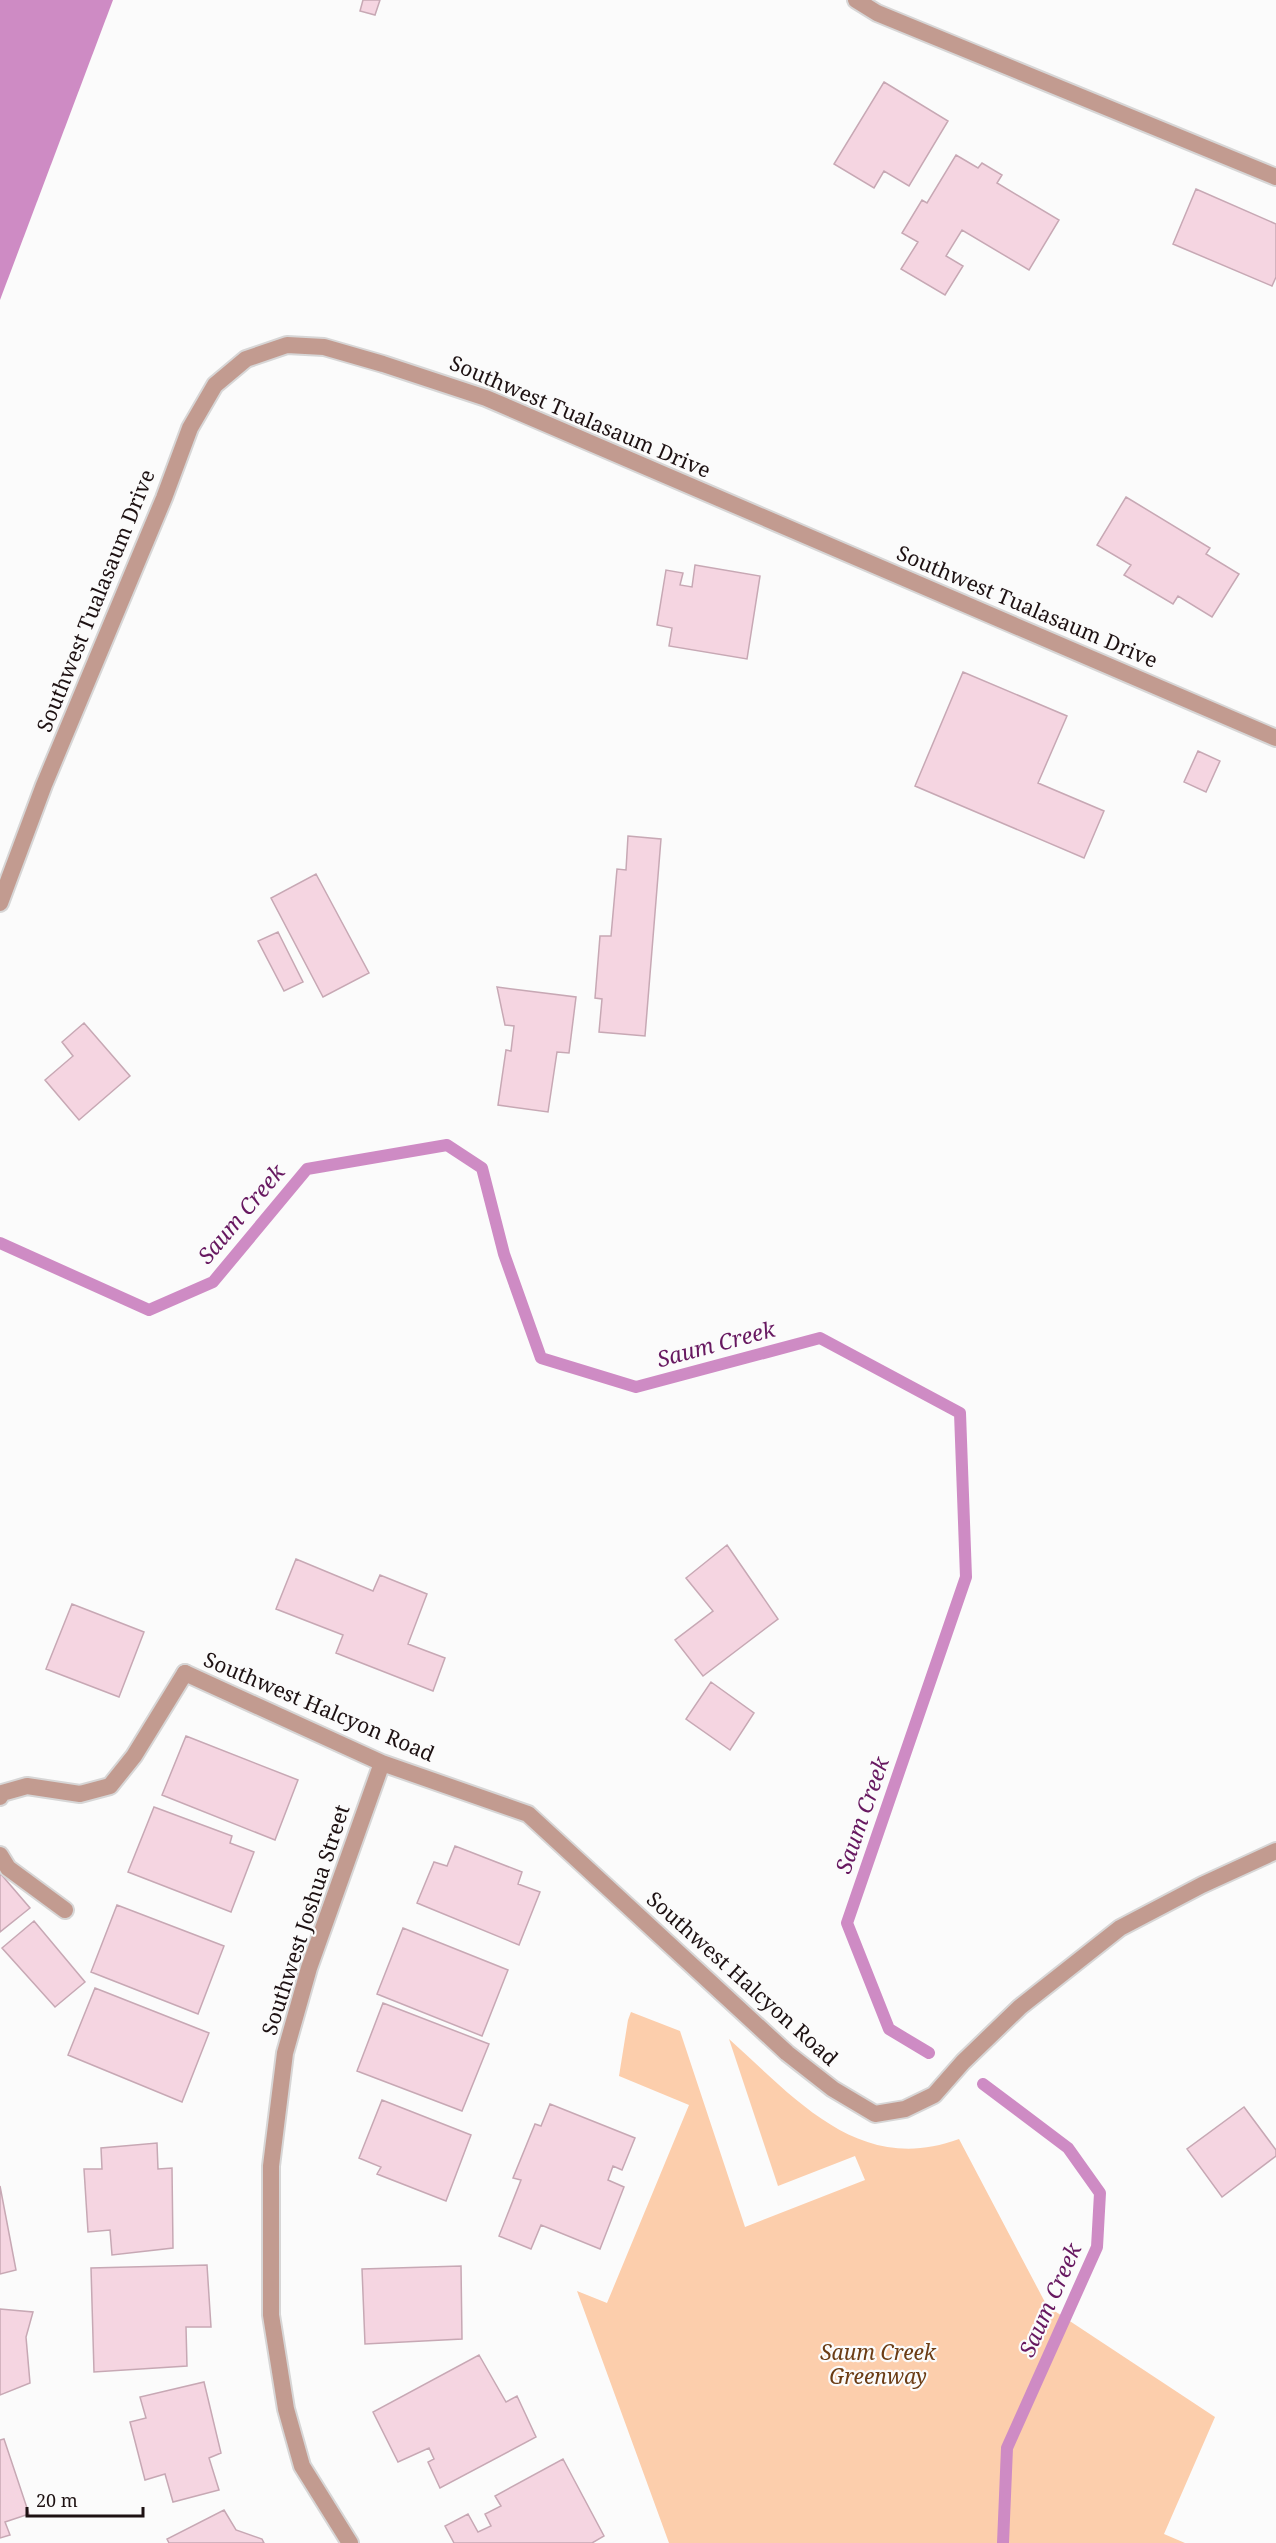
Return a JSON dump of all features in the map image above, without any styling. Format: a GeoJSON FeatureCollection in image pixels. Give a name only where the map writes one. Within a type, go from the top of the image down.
{"type":"FeatureCollection","features":[{"type":"Feature","properties":{"kind":"street"},"geometry":{"type":"LineString","coordinates":[[856,0],[877,13],[1276,177]]}},
{"type":"Feature","properties":{"kind":"street","name":"Southwest Tualasaum Drive"},"geometry":{"type":"LineString","coordinates":[[0,903],[44,785],[164,498],[190,428],[215,385],[246,359],[287,345],[324,347],[486,398],[1276,738]]}},
{"type":"Feature","properties":{"kind":"street","name":"Southwest Halcyon Road"},"geometry":{"type":"LineString","coordinates":[[0,1797],[2,1793],[27,1786],[80,1794],[110,1786],[134,1756],[185,1673],[382,1763],[528,1814],[787,2053],[833,2089],[875,2114],[905,2109],[934,2095],[963,2062],[1020,2007],[1120,1928],[1202,1885],[1276,1851]]}},
{"type":"Feature","properties":{"kind":"street","name":"Southwest Joshua Street"},"geometry":{"type":"LineString","coordinates":[[350,2543],[302,2466],[286,2409],[271,2315],[271,2166],[285,2053],[309,1968],[382,1763]]}},
{"type":"Feature","properties":{"kind":"street"},"geometry":{"type":"LineString","coordinates":[[0,1855],[8,1868],[65,1910]]}},
{"type":"Feature","properties":{"kind":"green space","name":"Saum Creek Greenway"},"geometry":{"type":"Polygon","coordinates":[[[631,2012],[680,2031],[745,2227],[865,2180],[855,2156],[778,2186],[729,2039],[805,2107],[832,2125],[860,2139],[891,2147],[923,2148],[959,2139],[1047,2306],[1215,2417],[1164,2534],[1185,2543],[669,2543],[577,2291],[607,2303],[689,2105],[619,2076],[631,2012]]]}},
{"type":"Feature","properties":{"kind":"shaded area"},"geometry":{"type":"Polygon","coordinates":[[[0,0],[113,0],[0,300],[0,0]]]}},
{"type":"Feature","properties":{"kind":"building"},"geometry":{"type":"Polygon","coordinates":[[[363,0],[380,0],[375,15],[360,11],[363,0]]]}},
{"type":"Feature","properties":{"kind":"building"},"geometry":{"type":"Polygon","coordinates":[[[884,82],[948,121],[909,186],[884,171],[874,188],[834,164],[884,82]]]}},
{"type":"Feature","properties":{"kind":"building"},"geometry":{"type":"Polygon","coordinates":[[[956,155],[978,168],[982,163],[1002,175],[997,183],[1059,220],[1029,270],[962,230],[946,256],[963,266],[945,295],[901,269],[918,242],[902,233],[922,200],[927,203],[956,155]]]}},
{"type":"Feature","properties":{"kind":"building"},"geometry":{"type":"Polygon","coordinates":[[[1196,189],[1276,224],[1276,277],[1272,286],[1173,244],[1196,189]]]}},
{"type":"Feature","properties":{"kind":"building"},"geometry":{"type":"Polygon","coordinates":[[[1126,497],[1210,548],[1206,554],[1239,574],[1212,617],[1178,596],[1173,604],[1124,575],[1131,565],[1097,545],[1126,497]]]}},
{"type":"Feature","properties":{"kind":"building"},"geometry":{"type":"Polygon","coordinates":[[[695,565],[760,576],[747,659],[669,646],[672,628],[657,625],[666,570],[683,573],[680,585],[692,587],[695,565]]]}},
{"type":"Feature","properties":{"kind":"building"},"geometry":{"type":"Polygon","coordinates":[[[963,672],[1067,716],[1038,783],[1104,811],[1084,858],[915,786],[963,672]]]}},
{"type":"Feature","properties":{"kind":"building"},"geometry":{"type":"Polygon","coordinates":[[[1198,751],[1220,761],[1206,792],[1184,782],[1198,751]]]}},
{"type":"Feature","properties":{"kind":"building"},"geometry":{"type":"Polygon","coordinates":[[[628,836],[661,839],[645,1036],[599,1032],[602,999],[595,998],[600,936],[611,936],[617,869],[626,870],[628,836]]]}},
{"type":"Feature","properties":{"kind":"building"},"geometry":{"type":"Polygon","coordinates":[[[316,874],[369,973],[323,997],[271,898],[316,874]]]}},
{"type":"Feature","properties":{"kind":"building"},"geometry":{"type":"Polygon","coordinates":[[[278,932],[303,982],[284,991],[258,941],[278,932]]]}},
{"type":"Feature","properties":{"kind":"building"},"geometry":{"type":"Polygon","coordinates":[[[497,987],[576,997],[569,1053],[557,1052],[548,1112],[498,1105],[506,1050],[511,1051],[514,1026],[505,1025],[497,987]]]}},
{"type":"Feature","properties":{"kind":"building"},"geometry":{"type":"Polygon","coordinates":[[[84,1023],[130,1076],[79,1120],[45,1080],[73,1056],[62,1042],[84,1023]]]}},
{"type":"Feature","properties":{"kind":"building"},"geometry":{"type":"Polygon","coordinates":[[[727,1545],[778,1619],[703,1676],[675,1640],[713,1611],[686,1578],[727,1545]]]}},
{"type":"Feature","properties":{"kind":"building"},"geometry":{"type":"Polygon","coordinates":[[[296,1559],[373,1591],[380,1575],[427,1594],[408,1644],[445,1658],[433,1691],[336,1653],[343,1635],[276,1609],[296,1559]]]}},
{"type":"Feature","properties":{"kind":"building"},"geometry":{"type":"Polygon","coordinates":[[[72,1604],[144,1632],[119,1697],[46,1669],[72,1604]]]}},
{"type":"Feature","properties":{"kind":"building"},"geometry":{"type":"Polygon","coordinates":[[[711,1682],[754,1713],[730,1750],[686,1719],[711,1682]]]}},
{"type":"Feature","properties":{"kind":"building"},"geometry":{"type":"Polygon","coordinates":[[[186,1736],[298,1780],[275,1840],[162,1795],[186,1736]]]}},
{"type":"Feature","properties":{"kind":"building"},"geometry":{"type":"Polygon","coordinates":[[[154,1807],[232,1836],[230,1843],[254,1852],[231,1912],[128,1872],[154,1807]]]}},
{"type":"Feature","properties":{"kind":"building"},"geometry":{"type":"Polygon","coordinates":[[[455,1846],[522,1872],[518,1884],[540,1892],[519,1945],[417,1903],[434,1862],[447,1866],[455,1846]]]}},
{"type":"Feature","properties":{"kind":"building"},"geometry":{"type":"Polygon","coordinates":[[[0,1873],[30,1908],[0,1932],[0,1873]]]}},
{"type":"Feature","properties":{"kind":"building"},"geometry":{"type":"Polygon","coordinates":[[[117,1905],[224,1946],[198,2014],[91,1972],[117,1905]]]}},
{"type":"Feature","properties":{"kind":"building"},"geometry":{"type":"Polygon","coordinates":[[[34,1921],[85,1982],[55,2007],[2,1948],[34,1921]]]}},
{"type":"Feature","properties":{"kind":"building"},"geometry":{"type":"Polygon","coordinates":[[[403,1928],[508,1970],[482,2036],[377,1994],[403,1928]]]}},
{"type":"Feature","properties":{"kind":"building"},"geometry":{"type":"Polygon","coordinates":[[[95,1988],[209,2033],[182,2102],[68,2055],[95,1988]]]}},
{"type":"Feature","properties":{"kind":"building"},"geometry":{"type":"Polygon","coordinates":[[[383,2003],[489,2044],[462,2111],[357,2071],[383,2003]]]}},
{"type":"Feature","properties":{"kind":"building"},"geometry":{"type":"Polygon","coordinates":[[[382,2100],[471,2135],[446,2201],[377,2174],[381,2167],[359,2158],[382,2100]]]}},
{"type":"Feature","properties":{"kind":"building"},"geometry":{"type":"Polygon","coordinates":[[[550,2104],[635,2138],[622,2170],[613,2166],[608,2180],[624,2187],[600,2249],[541,2225],[531,2249],[499,2236],[521,2180],[513,2178],[535,2124],[541,2126],[550,2104]]]}},
{"type":"Feature","properties":{"kind":"building"},"geometry":{"type":"Polygon","coordinates":[[[1244,2107],[1276,2150],[1276,2156],[1222,2197],[1187,2149],[1244,2107]]]}},
{"type":"Feature","properties":{"kind":"building"},"geometry":{"type":"Polygon","coordinates":[[[157,2143],[158,2169],[172,2168],[173,2248],[112,2255],[110,2230],[88,2232],[84,2169],[102,2169],[101,2148],[157,2143]]]}},
{"type":"Feature","properties":{"kind":"building"},"geometry":{"type":"Polygon","coordinates":[[[0,2186],[16,2270],[0,2274],[0,2186]]]}},
{"type":"Feature","properties":{"kind":"building"},"geometry":{"type":"Polygon","coordinates":[[[207,2265],[211,2327],[186,2327],[187,2366],[94,2372],[91,2268],[207,2265]]]}},
{"type":"Feature","properties":{"kind":"building"},"geometry":{"type":"Polygon","coordinates":[[[461,2266],[462,2339],[365,2344],[362,2269],[461,2266]]]}},
{"type":"Feature","properties":{"kind":"building"},"geometry":{"type":"Polygon","coordinates":[[[0,2309],[33,2312],[26,2337],[30,2383],[0,2395],[0,2309]]]}},
{"type":"Feature","properties":{"kind":"building"},"geometry":{"type":"Polygon","coordinates":[[[479,2355],[506,2402],[517,2396],[536,2437],[440,2488],[428,2462],[434,2459],[429,2448],[398,2462],[373,2412],[479,2355]]]}},
{"type":"Feature","properties":{"kind":"building"},"geometry":{"type":"Polygon","coordinates":[[[204,2382],[221,2453],[209,2458],[219,2490],[173,2502],[165,2474],[145,2480],[130,2422],[146,2418],[140,2397],[204,2382]]]}},
{"type":"Feature","properties":{"kind":"building"},"geometry":{"type":"Polygon","coordinates":[[[4,2439],[29,2514],[5,2522],[10,2535],[0,2538],[0,2440],[4,2439]]]}},
{"type":"Feature","properties":{"kind":"building"},"geometry":{"type":"Polygon","coordinates":[[[563,2459],[604,2536],[592,2543],[454,2543],[445,2526],[468,2514],[478,2532],[491,2526],[485,2514],[501,2506],[495,2496],[563,2459]]]}},
{"type":"Feature","properties":{"kind":"building"},"geometry":{"type":"Polygon","coordinates":[[[224,2510],[236,2530],[262,2539],[264,2543],[169,2543],[167,2539],[224,2510]]]}},
{"type":"Feature","properties":{"kind":"waterway","name":"Saum Creek"},"geometry":{"type":"LineString","coordinates":[[0,1243],[149,1310],[213,1282],[307,1169],[447,1145],[482,1168],[504,1254],[541,1358],[636,1387],[820,1338],[960,1413],[966,1577],[847,1923],[889,2029],[929,2053]]}},
{"type":"Feature","properties":{"kind":"waterway","name":"Saum Creek"},"geometry":{"type":"LineString","coordinates":[[983,2084],[1068,2148],[1100,2193],[1097,2247],[1007,2448],[1003,2543]]}}]}
